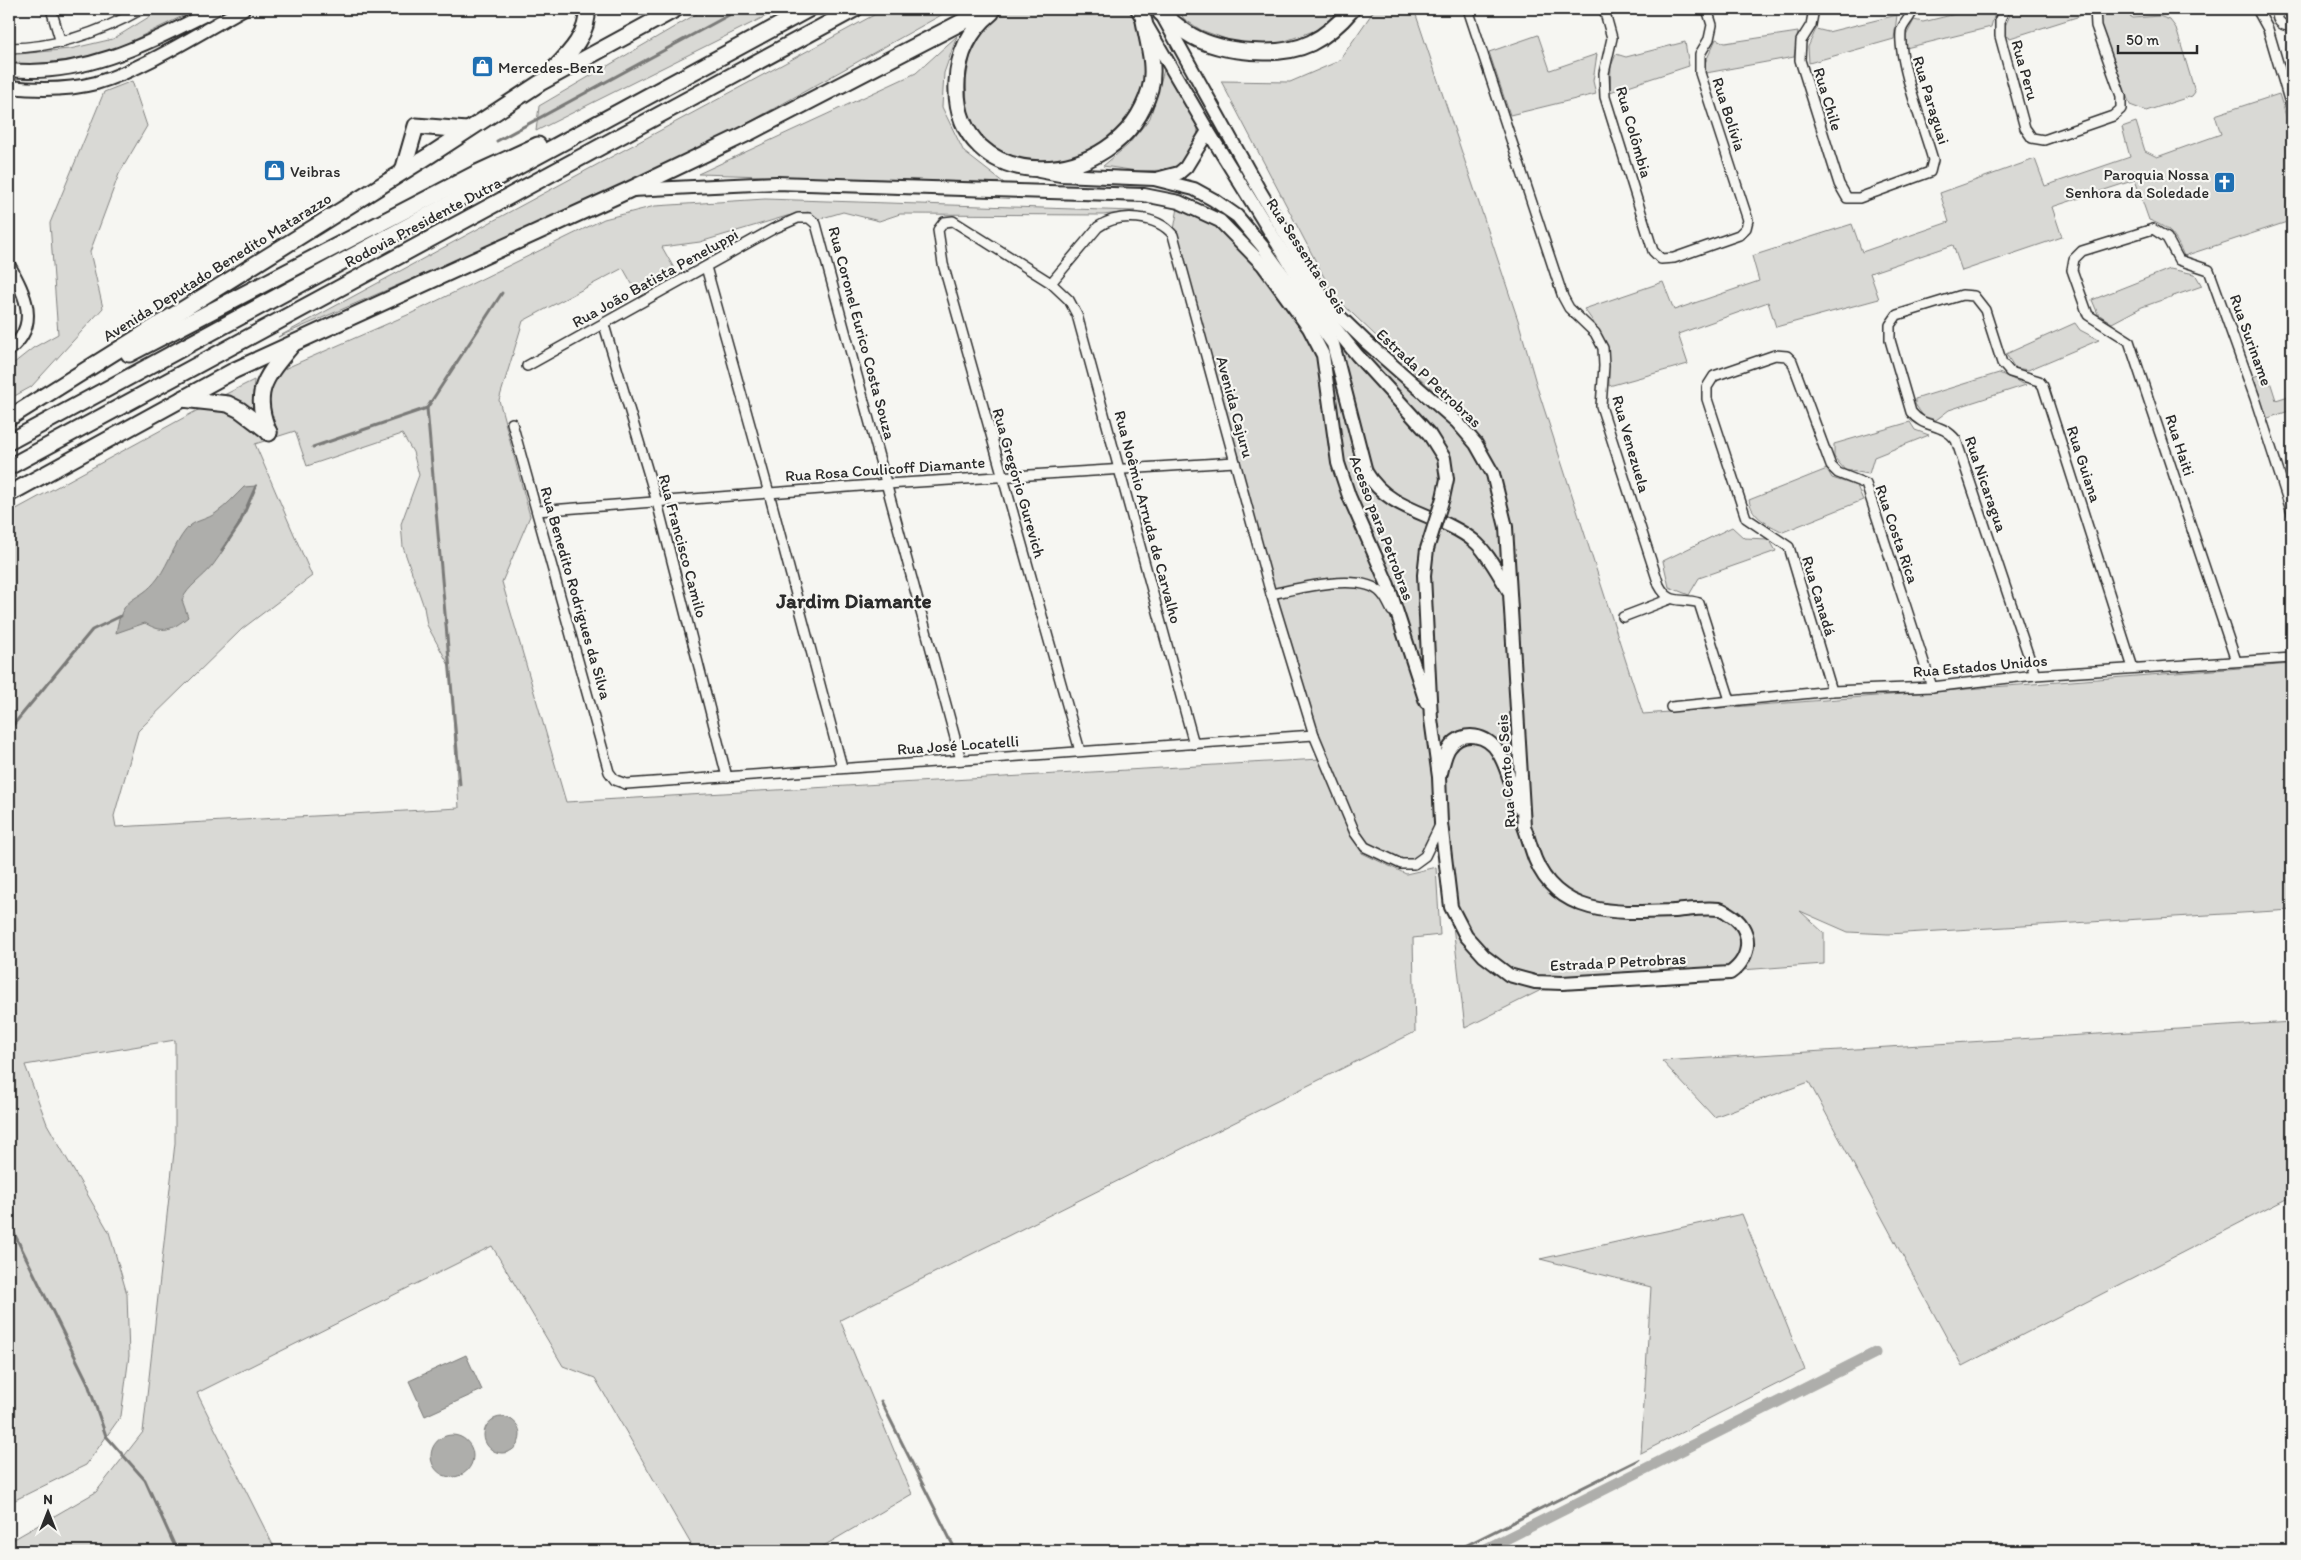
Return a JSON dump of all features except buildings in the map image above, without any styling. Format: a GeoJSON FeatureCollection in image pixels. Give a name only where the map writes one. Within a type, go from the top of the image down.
{"type":"FeatureCollection","features":[{"type":"Feature","properties":{"kind":"highway"},"geometry":{"type":"LineString","coordinates":[[540,83],[572,52],[583,32],[587,9]]}},
{"type":"Feature","properties":{"kind":"highway","name":"Avenida Deputado Benedito Matarazzo"},"geometry":{"type":"LineString","coordinates":[[13,416],[402,172],[540,83],[676,9]]}},
{"type":"Feature","properties":{"kind":"highway","name":"Rodovia Presidente Dutra"},"geometry":{"type":"LineString","coordinates":[[9,442],[809,9]]}},
{"type":"Feature","properties":{"kind":"highway","name":"Rodovia Presidente Dutra"},"geometry":{"type":"LineString","coordinates":[[9,467],[855,9]]}},
{"type":"Feature","properties":{"kind":"highway"},"geometry":{"type":"LineString","coordinates":[[9,494],[235,370],[629,190],[748,133],[988,9]]}},
{"type":"Feature","properties":{"kind":"highway"},"geometry":{"type":"LineString","coordinates":[[996,9],[980,22],[968,38],[958,66],[956,99],[965,127],[982,148],[1006,162],[1030,169],[1061,168],[1093,158],[1118,142],[1136,119],[1150,88],[1151,56],[1140,15]]}},
{"type":"Feature","properties":{"kind":"highway"},"geometry":{"type":"LineString","coordinates":[[1160,11],[1193,36],[1220,46],[1253,52],[1287,50],[1311,43],[1336,27],[1352,9]]}},
{"type":"Feature","properties":{"kind":"highway"},"geometry":{"type":"LineString","coordinates":[[13,416],[477,172],[667,85]]}},
{"type":"Feature","properties":{"kind":"highway"},"geometry":{"type":"LineString","coordinates":[[402,172],[416,126],[467,130]]}},
{"type":"Feature","properties":{"kind":"highway"},"geometry":{"type":"LineString","coordinates":[[182,399],[228,404],[240,410],[269,432],[261,414],[261,392],[274,369],[294,342]]}},
{"type":"Feature","properties":{"kind":"main road"},"geometry":{"type":"LineString","coordinates":[[9,70],[51,71],[87,65],[124,53],[216,9]]}},
{"type":"Feature","properties":{"kind":"main road"},"geometry":{"type":"LineString","coordinates":[[9,87],[65,89],[96,83],[127,72],[243,9]]}},
{"type":"Feature","properties":{"kind":"main road","name":"Estrada P Petrobras"},"geometry":{"type":"LineString","coordinates":[[1160,11],[1258,188],[1321,294],[1335,312],[1366,342],[1457,422],[1476,444],[1493,474],[1501,500],[1506,527],[1510,593]]}},
{"type":"Feature","properties":{"kind":"main road","name":"Rua Sessenta e Seis"},"geometry":{"type":"LineString","coordinates":[[1140,15],[1208,131],[1313,301],[1357,355],[1429,434],[1444,458],[1447,479],[1443,498]]}},
{"type":"Feature","properties":{"kind":"main road"},"geometry":{"type":"LineString","coordinates":[[1154,179],[1179,172],[1186,167],[1208,131]]}},
{"type":"Feature","properties":{"kind":"main road"},"geometry":{"type":"LineString","coordinates":[[1030,169],[1060,175],[1154,179],[1194,189],[1237,216],[1263,247],[1333,344],[1366,472],[1373,484],[1381,493],[1402,506],[1456,528],[1476,542],[1510,593]]}},
{"type":"Feature","properties":{"kind":"main road","name":"Acesso para Petrobras"},"geometry":{"type":"LineString","coordinates":[[629,190],[776,183],[1144,195],[1178,202],[1220,221],[1263,265],[1308,328],[1323,355],[1338,463],[1349,496],[1388,586],[1431,719]]}},
{"type":"Feature","properties":{"kind":"main road"},"geometry":{"type":"LineString","coordinates":[[9,265],[12,277],[28,308],[26,325],[19,342],[9,350]]}},
{"type":"Feature","properties":{"kind":"main road","name":"Acesso para Petrobras"},"geometry":{"type":"LineString","coordinates":[[1443,498],[1427,549],[1424,575],[1431,719],[1439,777],[1441,823],[1451,907]]}},
{"type":"Feature","properties":{"kind":"main road","name":"Rua Cento e Seis"},"geometry":{"type":"LineString","coordinates":[[1510,593],[1524,826],[1535,861],[1551,884],[1565,897],[1588,908],[1625,913],[1720,909],[1742,924],[1746,932],[1747,942],[1742,962],[1730,972]]}},
{"type":"Feature","properties":{"kind":"main road"},"geometry":{"type":"LineString","coordinates":[[1439,777],[1449,747],[1459,739],[1470,735],[1483,737],[1492,743],[1500,754],[1524,826]]}},
{"type":"Feature","properties":{"kind":"main road","name":"Estrada P Petrobras"},"geometry":{"type":"LineString","coordinates":[[1451,907],[1466,936],[1484,956],[1509,975],[1535,982],[1562,983],[1730,972]]}},
{"type":"Feature","properties":{"kind":"street"},"geometry":{"type":"LineString","coordinates":[[52,9],[61,43]]}},
{"type":"Feature","properties":{"kind":"street"},"geometry":{"type":"LineString","coordinates":[[9,48],[40,47],[61,43],[113,26],[142,9]]}},
{"type":"Feature","properties":{"kind":"street","name":"Rua Venezuela"},"geometry":{"type":"LineString","coordinates":[[1468,9],[1563,297],[1569,308],[1595,332],[1603,348],[1604,366],[1600,396],[1603,416],[1659,585],[1664,594],[1670,599]]}},
{"type":"Feature","properties":{"kind":"street","name":"Rua Colômbia"},"geometry":{"type":"LineString","coordinates":[[1604,9],[1612,38],[1604,73],[1605,97],[1653,251],[1661,259],[1674,258],[1739,235],[1746,228]]}},
{"type":"Feature","properties":{"kind":"street","name":"Rua Bolívia"},"geometry":{"type":"LineString","coordinates":[[1707,9],[1712,25],[1709,39],[1700,54],[1700,73],[1748,220],[1746,228]]}},
{"type":"Feature","properties":{"kind":"street","name":"Rua Chile"},"geometry":{"type":"LineString","coordinates":[[1814,9],[1811,24],[1801,41],[1800,60],[1839,184],[1847,198],[1859,198],[1930,172]]}},
{"type":"Feature","properties":{"kind":"street","name":"Rua Paraguai"},"geometry":{"type":"LineString","coordinates":[[1913,9],[1912,14],[1901,30],[1900,50],[1933,160],[1930,172]]}},
{"type":"Feature","properties":{"kind":"street","name":"Rua Peru"},"geometry":{"type":"LineString","coordinates":[[2005,9],[2000,19],[2000,36],[2025,128],[2032,138],[2044,140],[2113,116],[2121,108],[2121,96],[2096,26],[2096,9]]}},
{"type":"Feature","properties":{"kind":"street"},"geometry":{"type":"LineString","coordinates":[[2257,9],[2268,29],[2292,110]]}},
{"type":"Feature","properties":{"kind":"street"},"geometry":{"type":"LineString","coordinates":[[2279,9],[2277,14],[2279,21],[2285,26],[2292,26]]}},
{"type":"Feature","properties":{"kind":"street"},"geometry":{"type":"LineString","coordinates":[[2268,29],[2279,21]]}},
{"type":"Feature","properties":{"kind":"street","name":"Rua João Batista Peneluppi"},"geometry":{"type":"LineString","coordinates":[[527,366],[604,325],[773,229],[798,218]]}},
{"type":"Feature","properties":{"kind":"street","name":"Rua Coronel Eurico Costa Souza"},"geometry":{"type":"LineString","coordinates":[[798,218],[809,218],[816,224],[961,760]]}},
{"type":"Feature","properties":{"kind":"street","name":"Avenida Cajuru"},"geometry":{"type":"LineString","coordinates":[[1051,283],[1098,227],[1106,221],[1147,219],[1166,226],[1173,235],[1272,594],[1314,735],[1355,833],[1365,847],[1401,864],[1414,864],[1425,856],[1441,823]]}},
{"type":"Feature","properties":{"kind":"street","name":"Rua Gregório Gurevich"},"geometry":{"type":"LineString","coordinates":[[1051,283],[954,221],[944,222],[938,230],[943,264],[1080,751]]}},
{"type":"Feature","properties":{"kind":"street","name":"Rua Haiti"},"geometry":{"type":"LineString","coordinates":[[2160,232],[2153,229],[2082,251],[2074,259],[2072,270],[2088,315],[2129,341],[2236,661]]}},
{"type":"Feature","properties":{"kind":"street","name":"Rua Suriname"},"geometry":{"type":"LineString","coordinates":[[2160,232],[2167,238],[2179,260],[2208,270],[2213,279],[2256,398],[2292,513]]}},
{"type":"Feature","properties":{"kind":"street"},"geometry":{"type":"LineString","coordinates":[[706,268],[769,493],[842,767]]}},
{"type":"Feature","properties":{"kind":"street","name":"Rua Noêmio Arruda de Carvalho"},"geometry":{"type":"LineString","coordinates":[[1051,283],[1069,300],[1077,315],[1194,744]]}},
{"type":"Feature","properties":{"kind":"street","name":"Rua Nicaragua"},"geometry":{"type":"LineString","coordinates":[[1974,296],[1962,295],[1898,315],[1890,326],[1890,340],[1911,412],[1918,420],[1949,431],[1956,440],[2035,676]]}},
{"type":"Feature","properties":{"kind":"street","name":"Rua Guiana"},"geometry":{"type":"LineString","coordinates":[[1974,296],[1985,310],[2002,363],[2010,372],[2038,381],[2045,391],[2133,668]]}},
{"type":"Feature","properties":{"kind":"street","name":"Rua Francisco Camilo"},"geometry":{"type":"LineString","coordinates":[[604,325],[657,502],[727,777]]}},
{"type":"Feature","properties":{"kind":"street","name":"Rua Canadá"},"geometry":{"type":"LineString","coordinates":[[1788,356],[1775,355],[1714,376],[1707,387],[1707,399],[1746,518],[1789,547],[1832,691]]}},
{"type":"Feature","properties":{"kind":"street","name":"Rua Costa Rica"},"geometry":{"type":"LineString","coordinates":[[1788,356],[1792,361],[1831,466],[1838,473],[1866,484],[1932,686]]}},
{"type":"Feature","properties":{"kind":"street","name":"Rua Benedito Rodrigues da Silva"},"geometry":{"type":"LineString","coordinates":[[512,423],[609,772]]}},
{"type":"Feature","properties":{"kind":"street","name":"Rua Rosa Coulicoff Diamante"},"geometry":{"type":"LineString","coordinates":[[537,511],[887,484],[1235,462]]}},
{"type":"Feature","properties":{"kind":"street"},"geometry":{"type":"LineString","coordinates":[[1272,594],[1351,582],[1362,583],[1382,593],[1401,627]]}},
{"type":"Feature","properties":{"kind":"street"},"geometry":{"type":"LineString","coordinates":[[1623,617],[1670,599],[1699,603],[1730,700]]}},
{"type":"Feature","properties":{"kind":"street","name":"Rua Estados Unidos"},"geometry":{"type":"LineString","coordinates":[[1671,707],[1832,691],[1932,686],[2133,668],[2292,658]]}},
{"type":"Feature","properties":{"kind":"street","name":"Rua José Locatelli"},"geometry":{"type":"LineString","coordinates":[[609,772],[615,780],[626,784],[842,767],[1314,735]]}},
{"type":"Feature","properties":{"kind":"shaded area"},"geometry":{"type":"Polygon","coordinates":[[[162,9],[197,9],[119,47],[85,58],[19,66],[9,64],[9,55],[70,49],[113,39],[162,9]]]}},
{"type":"Feature","properties":{"kind":"shaded area"},"geometry":{"type":"Polygon","coordinates":[[[705,9],[780,9],[536,131],[539,106],[705,9]]]}},
{"type":"Feature","properties":{"kind":"shaded area"},"geometry":{"type":"Polygon","coordinates":[[[885,9],[952,9],[664,170],[278,337],[885,9]]]}},
{"type":"Feature","properties":{"kind":"shaded area"},"geometry":{"type":"Polygon","coordinates":[[[1010,9],[1134,9],[1148,65],[1139,107],[1094,155],[1026,165],[985,143],[975,130],[967,108],[966,80],[970,57],[983,32],[995,16],[1010,9]]]}},
{"type":"Feature","properties":{"kind":"shaded area"},"geometry":{"type":"Polygon","coordinates":[[[1178,9],[1343,9],[1322,28],[1274,45],[1237,43],[1201,30],[1184,19],[1178,9]]]}},
{"type":"Feature","properties":{"kind":"shaded area"},"geometry":{"type":"Polygon","coordinates":[[[1375,9],[1414,9],[1518,320],[1538,390],[1643,714],[2292,664],[2292,910],[1888,934],[1848,932],[1800,911],[1824,933],[1824,964],[1562,983],[1539,991],[1465,1028],[1441,824],[1425,856],[1414,864],[1365,847],[1346,816],[1362,853],[1406,874],[1436,867],[1440,935],[1413,938],[1415,1032],[840,1320],[912,1494],[815,1551],[695,1551],[595,1378],[563,1366],[492,1246],[197,1393],[276,1551],[9,1551],[9,1542],[96,1492],[143,1432],[175,1143],[175,1040],[25,1065],[47,1124],[109,1232],[127,1294],[129,1356],[121,1416],[86,1465],[9,1503],[9,513],[196,411],[211,405],[229,409],[271,439],[255,444],[312,576],[242,629],[138,731],[114,816],[116,827],[459,808],[450,667],[427,625],[424,607],[403,547],[401,524],[419,475],[413,452],[402,434],[307,466],[295,431],[273,438],[263,398],[277,372],[412,313],[604,219],[655,206],[765,199],[1135,211],[1103,215],[900,214],[879,221],[843,212],[819,219],[808,212],[787,216],[700,242],[662,247],[675,270],[636,291],[623,268],[523,321],[499,400],[530,516],[502,582],[566,802],[1320,759],[1173,235],[1179,202],[1215,219],[1338,332],[1459,415],[1334,296],[1221,81],[1290,82],[1339,61],[1375,9]]]}},
{"type":"Feature","properties":{"kind":"shaded area"},"geometry":{"type":"Polygon","coordinates":[[[1976,9],[1996,9],[1991,27],[1906,48],[1906,36],[1914,20],[1923,22],[1976,9]]]}},
{"type":"Feature","properties":{"kind":"shaded area"},"geometry":{"type":"Polygon","coordinates":[[[2013,9],[2079,9],[2080,16],[2010,38],[2005,36],[2004,28],[2013,9]]]}},
{"type":"Feature","properties":{"kind":"shaded area"},"geometry":{"type":"Polygon","coordinates":[[[2099,9],[2119,9],[2133,18],[2159,16],[2170,20],[2176,28],[2195,92],[2192,96],[2146,111],[2130,105],[2099,20],[2099,9]]]}},
{"type":"Feature","properties":{"kind":"shaded area"},"geometry":{"type":"Polygon","coordinates":[[[1897,15],[1894,39],[1809,63],[1808,47],[1816,29],[1828,32],[1897,15]]]}},
{"type":"Feature","properties":{"kind":"shaded area"},"geometry":{"type":"Polygon","coordinates":[[[1798,32],[1794,57],[1706,73],[1705,63],[1716,39],[1725,43],[1798,32]]]}},
{"type":"Feature","properties":{"kind":"shaded area"},"geometry":{"type":"Polygon","coordinates":[[[1538,35],[1550,70],[1597,54],[1593,81],[1596,94],[1510,115],[1489,52],[1538,35]]]}},
{"type":"Feature","properties":{"kind":"shaded area"},"geometry":{"type":"Polygon","coordinates":[[[957,36],[944,73],[942,107],[964,152],[1004,183],[698,174],[916,73],[957,36]]]}},
{"type":"Feature","properties":{"kind":"shaded area"},"geometry":{"type":"Polygon","coordinates":[[[1685,42],[1689,66],[1610,92],[1611,66],[1616,54],[1626,57],[1685,42]]]}},
{"type":"Feature","properties":{"kind":"shaded area"},"geometry":{"type":"Polygon","coordinates":[[[1164,70],[1194,114],[1198,127],[1197,139],[1179,164],[1168,170],[1137,171],[1103,166],[1128,145],[1150,118],[1164,70]]]}},
{"type":"Feature","properties":{"kind":"shaded area"},"geometry":{"type":"Polygon","coordinates":[[[132,81],[147,126],[119,174],[90,252],[103,308],[31,387],[9,399],[9,367],[33,348],[58,334],[50,223],[104,92],[132,81]]]}},
{"type":"Feature","properties":{"kind":"shaded area"},"geometry":{"type":"Polygon","coordinates":[[[2279,94],[2292,135],[2290,221],[2184,256],[2171,233],[2149,220],[2135,180],[2052,207],[2062,237],[1962,271],[1953,245],[1870,273],[1879,299],[1776,327],[1768,302],[1678,334],[1688,364],[1609,386],[1607,354],[1597,328],[1584,309],[1663,282],[1674,310],[1759,281],[1752,256],[1852,224],[1862,252],[1949,222],[1940,193],[2035,159],[2045,186],[2130,157],[2122,127],[2136,122],[2145,151],[2157,157],[2221,134],[2215,115],[2279,94]]]}},
{"type":"Feature","properties":{"kind":"shaded area"},"geometry":{"type":"Polygon","coordinates":[[[2170,269],[2195,274],[2202,286],[2142,307],[2112,323],[2098,314],[2092,300],[2170,269]]]}},
{"type":"Feature","properties":{"kind":"shaded area"},"geometry":{"type":"Polygon","coordinates":[[[2075,323],[2080,330],[2099,340],[2028,370],[2015,368],[2006,354],[2075,323]]]}},
{"type":"Feature","properties":{"kind":"shaded area"},"geometry":{"type":"Polygon","coordinates":[[[2267,372],[2276,400],[2292,395],[2292,410],[2265,419],[2250,378],[2267,372]]]}},
{"type":"Feature","properties":{"kind":"shaded area"},"geometry":{"type":"Polygon","coordinates":[[[1999,373],[2026,385],[1949,410],[1936,420],[1923,416],[1915,404],[1915,399],[1999,373]]]}},
{"type":"Feature","properties":{"kind":"shaded area"},"geometry":{"type":"Polygon","coordinates":[[[254,380],[252,416],[222,396],[254,380]]]}},
{"type":"Feature","properties":{"kind":"shaded area"},"geometry":{"type":"Polygon","coordinates":[[[1910,422],[1915,430],[1929,435],[1874,457],[1869,474],[1845,470],[1834,457],[1834,444],[1910,422]]]}},
{"type":"Feature","properties":{"kind":"shaded area"},"geometry":{"type":"Polygon","coordinates":[[[1827,469],[1832,478],[1857,486],[1863,500],[1783,532],[1762,520],[1753,511],[1749,500],[1827,469]]]}},
{"type":"Feature","properties":{"kind":"shaded area"},"geometry":{"type":"Polygon","coordinates":[[[256,486],[226,546],[209,570],[188,590],[182,600],[188,617],[172,628],[157,629],[145,623],[116,633],[119,620],[127,604],[144,592],[158,578],[186,530],[194,523],[216,513],[244,487],[256,486]]]}},
{"type":"Feature","properties":{"kind":"shaded area"},"geometry":{"type":"Polygon","coordinates":[[[1732,527],[1744,538],[1769,539],[1776,551],[1699,578],[1689,595],[1669,587],[1663,561],[1732,527]]]}},
{"type":"Feature","properties":{"kind":"shaded area"},"geometry":{"type":"Polygon","coordinates":[[[2292,1022],[2292,1196],[1962,1366],[1809,1082],[1714,1117],[1662,1061],[2292,1022]]]}},
{"type":"Feature","properties":{"kind":"shaded area"},"geometry":{"type":"Polygon","coordinates":[[[1742,1214],[1805,1370],[1641,1453],[1651,1287],[1540,1259],[1742,1214]]]}},
{"type":"Feature","properties":{"kind":"shaded area"},"geometry":{"type":"Polygon","coordinates":[[[466,1355],[482,1390],[425,1416],[409,1381],[466,1355]]]}},
{"type":"Feature","properties":{"kind":"shaded area"},"geometry":{"type":"Polygon","coordinates":[[[502,1417],[509,1418],[515,1422],[519,1428],[519,1442],[515,1448],[509,1452],[502,1453],[495,1452],[489,1448],[485,1442],[484,1435],[485,1428],[489,1422],[495,1418],[502,1417]]]}},
{"type":"Feature","properties":{"kind":"shaded area"},"geometry":{"type":"Polygon","coordinates":[[[456,1435],[464,1438],[470,1444],[473,1456],[470,1468],[464,1474],[448,1477],[440,1474],[434,1468],[431,1452],[434,1444],[440,1438],[456,1435]]]}},
{"type":"Feature","properties":{"kind":"waterway"},"geometry":{"type":"LineString","coordinates":[[497,141],[740,9]]}},
{"type":"Feature","properties":{"kind":"waterway"},"geometry":{"type":"LineString","coordinates":[[313,447],[427,408],[502,293]]}},
{"type":"Feature","properties":{"kind":"waterway"},"geometry":{"type":"LineString","coordinates":[[427,408],[460,785]]}},
{"type":"Feature","properties":{"kind":"waterway"},"geometry":{"type":"LineString","coordinates":[[222,550],[239,525],[256,486]]}},
{"type":"Feature","properties":{"kind":"waterway"},"geometry":{"type":"LineString","coordinates":[[9,730],[92,630],[121,616]]}},
{"type":"Feature","properties":{"kind":"waterway"},"geometry":{"type":"LineString","coordinates":[[9,1223],[87,1381],[106,1436],[145,1480],[177,1551]]}},
{"type":"Feature","properties":{"kind":"waterway"},"geometry":{"type":"LineString","coordinates":[[1482,1551],[1875,1353]]}},
{"type":"Feature","properties":{"kind":"waterway"},"geometry":{"type":"LineString","coordinates":[[881,1401],[956,1551]]}},
{"type":"Feature","properties":{"kind":"waterway"},"geometry":{"type":"LineString","coordinates":[[1455,1551],[1638,1460]]}},
{"type":"Feature","properties":{"kind":"place","name":"Mercedes-Benz"},"geometry":{"type":"Point","coordinates":[482,67]}},
{"type":"Feature","properties":{"kind":"place","name":"Veibras"},"geometry":{"type":"Point","coordinates":[274,171]}},
{"type":"Feature","properties":{"kind":"place","name":"Paroquia Nossa Senhora da Soledade"},"geometry":{"type":"Point","coordinates":[2225,183]}},
{"type":"Feature","properties":{"kind":"district","name":"Jardim Diamante"},"geometry":{"type":"Point","coordinates":[854,600]}}]}
